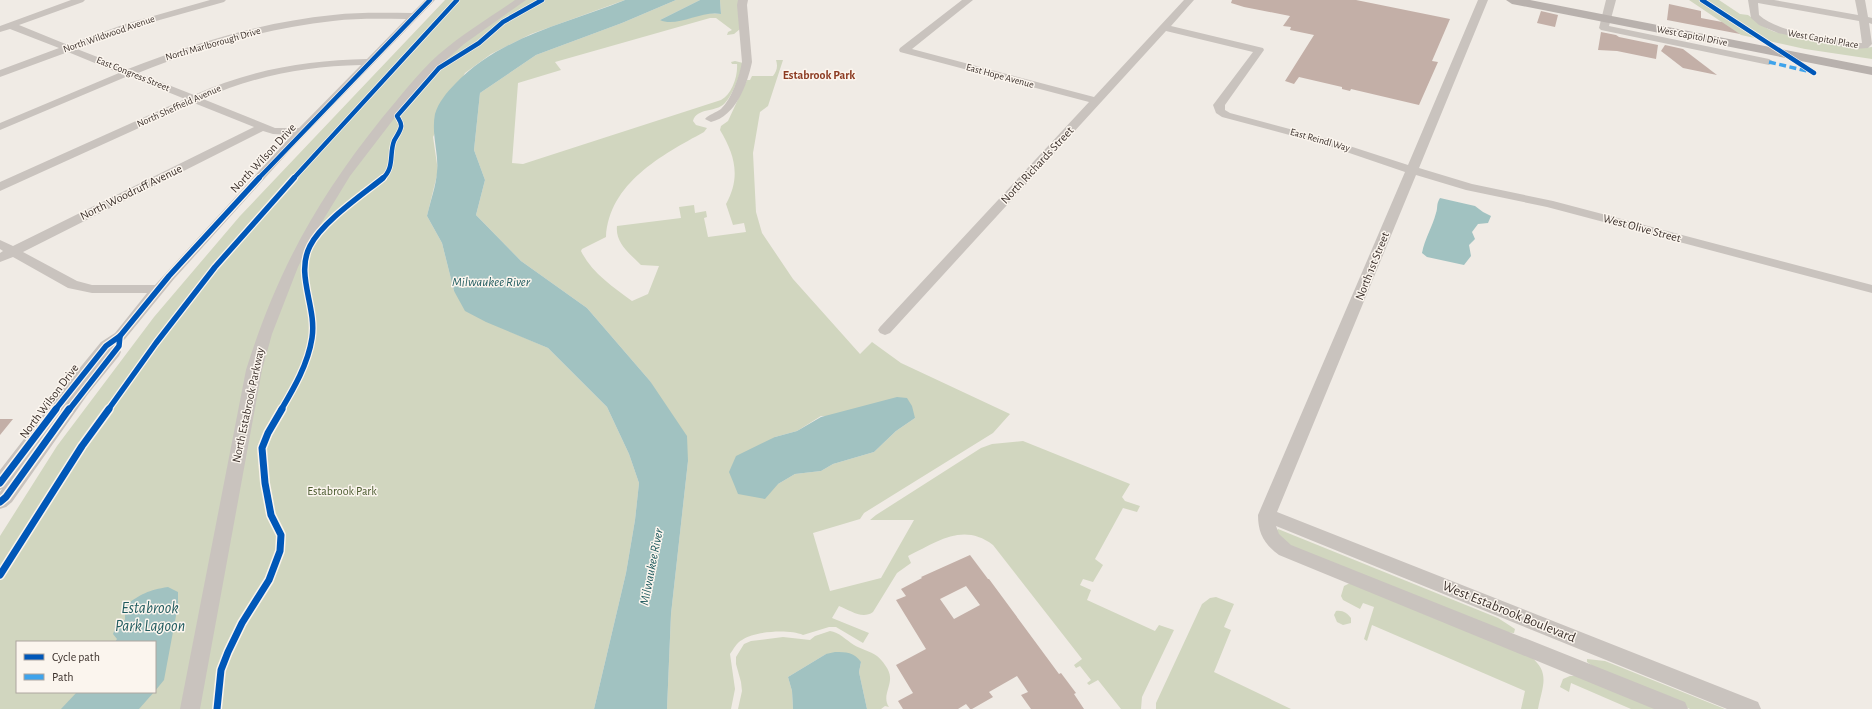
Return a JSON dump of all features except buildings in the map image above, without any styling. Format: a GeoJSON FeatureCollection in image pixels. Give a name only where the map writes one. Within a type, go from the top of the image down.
{"type":"FeatureCollection","features":[{"type":"Feature","properties":{"kind":"main road","name":"West Capitol Drive"},"geometry":{"type":"LineString","coordinates":[[1512,0],[1872,72]]}},
{"type":"Feature","properties":{"kind":"main road","name":"West Capitol Drive"},"geometry":{"type":"LineString","coordinates":[[1546,0],[1606,20],[1787,48],[1872,65]]}},
{"type":"Feature","properties":{"kind":"main road"},"geometry":{"type":"LineString","coordinates":[[1787,48],[1872,60]]}},
{"type":"Feature","properties":{"kind":"street"},"geometry":{"type":"LineString","coordinates":[[5,27],[80,0]]}},
{"type":"Feature","properties":{"kind":"street","name":"North Wildwood Avenue"},"geometry":{"type":"LineString","coordinates":[[0,74],[156,17],[221,0]]}},
{"type":"Feature","properties":{"kind":"street","name":"North Wilson Drive"},"geometry":{"type":"LineString","coordinates":[[0,483],[70,390],[106,346],[120,336],[159,289],[302,132],[430,0]]}},
{"type":"Feature","properties":{"kind":"street","name":"North Estabrook Parkway"},"geometry":{"type":"LineString","coordinates":[[190,709],[254,370],[260,348],[283,283],[307,233],[334,189],[354,160],[401,102],[431,67],[520,0]]}},
{"type":"Feature","properties":{"kind":"street"},"geometry":{"type":"LineString","coordinates":[[711,119],[725,111],[746,70],[748,62],[742,5],[743,0]]}},
{"type":"Feature","properties":{"kind":"street","name":"East Hope Avenue"},"geometry":{"type":"LineString","coordinates":[[968,0],[904,50],[1096,101]]}},
{"type":"Feature","properties":{"kind":"street","name":"North Richards Street"},"geometry":{"type":"LineString","coordinates":[[885,330],[1189,0]]}},
{"type":"Feature","properties":{"kind":"street","name":"North 1st Street"},"geometry":{"type":"LineString","coordinates":[[1267,524],[1483,0]]}},
{"type":"Feature","properties":{"kind":"street"},"geometry":{"type":"LineString","coordinates":[[1611,0],[1606,20],[1769,62]]}},
{"type":"Feature","properties":{"kind":"street","name":"West Capitol Place"},"geometry":{"type":"LineString","coordinates":[[1753,0],[1754,16],[1762,23],[1778,30],[1854,46],[1864,46],[1867,44],[1868,20]]}},
{"type":"Feature","properties":{"kind":"street"},"geometry":{"type":"LineString","coordinates":[[1759,0],[1868,20]]}},
{"type":"Feature","properties":{"kind":"street"},"geometry":{"type":"LineString","coordinates":[[1860,0],[1868,20]]}},
{"type":"Feature","properties":{"kind":"street","name":"North Marlborough Drive"},"geometry":{"type":"LineString","coordinates":[[0,126],[129,72],[193,48],[273,27],[349,16],[414,16]]}},
{"type":"Feature","properties":{"kind":"street","name":"East Congress Street"},"geometry":{"type":"LineString","coordinates":[[5,27],[68,48],[273,131],[302,132]]}},
{"type":"Feature","properties":{"kind":"street","name":"East Reindl Way"},"geometry":{"type":"LineString","coordinates":[[1164,28],[1259,50],[1219,105],[1220,111],[1226,115],[1327,142],[1412,170]]}},
{"type":"Feature","properties":{"kind":"street","name":"North Sheffield Avenue"},"geometry":{"type":"LineString","coordinates":[[0,187],[194,99],[243,79],[285,68],[336,62],[369,62]]}},
{"type":"Feature","properties":{"kind":"street","name":"North Woodruff Avenue"},"geometry":{"type":"LineString","coordinates":[[0,258],[263,127]]}},
{"type":"Feature","properties":{"kind":"street","name":"West Olive Street"},"geometry":{"type":"LineString","coordinates":[[1412,170],[1470,187],[1549,204],[1872,289]]}},
{"type":"Feature","properties":{"kind":"street"},"geometry":{"type":"LineString","coordinates":[[0,244],[73,285],[83,288],[159,289]]}},
{"type":"Feature","properties":{"kind":"street","name":"North Wilson Drive"},"geometry":{"type":"LineString","coordinates":[[0,502],[6,497],[83,390],[119,346],[120,336]]}},
{"type":"Feature","properties":{"kind":"street","name":"West Estabrook Boulevard"},"geometry":{"type":"LineString","coordinates":[[1267,524],[1273,542],[1285,550],[1678,709]]}},
{"type":"Feature","properties":{"kind":"street","name":"West Estabrook Boulevard"},"geometry":{"type":"LineString","coordinates":[[1267,524],[1751,709]]}},
{"type":"Feature","properties":{"kind":"green space","name":"Estabrook Park"},"geometry":{"type":"Polygon","coordinates":[[[445,0],[625,0],[531,34],[491,54],[465,73],[433,137],[438,171],[427,216],[442,243],[454,291],[511,332],[548,348],[607,407],[629,454],[639,483],[635,520],[626,573],[594,709],[0,709],[0,536],[57,446],[154,317],[240,216],[445,0]]]}},
{"type":"Feature","properties":{"kind":"green space"},"geometry":{"type":"Polygon","coordinates":[[[676,0],[700,0],[660,20],[682,20],[707,13],[721,14],[720,0],[738,0],[740,29],[734,34],[727,35],[728,32],[732,30],[716,18],[710,18],[555,62],[561,70],[518,83],[512,163],[523,164],[721,100],[728,94],[734,84],[737,64],[732,64],[731,62],[735,61],[743,63],[734,89],[725,103],[717,108],[698,114],[695,117],[693,121],[696,125],[707,128],[704,132],[655,161],[627,186],[617,201],[609,218],[606,237],[582,249],[581,251],[591,266],[610,285],[632,301],[648,294],[659,266],[641,265],[624,248],[618,238],[617,226],[681,218],[679,207],[694,205],[695,213],[706,211],[707,217],[704,218],[708,237],[746,232],[744,223],[733,225],[726,204],[734,185],[735,175],[729,148],[720,130],[721,126],[728,121],[747,80],[750,80],[752,76],[773,76],[777,68],[776,60],[783,60],[768,106],[760,112],[753,153],[756,212],[762,233],[793,279],[860,354],[872,342],[901,363],[1010,414],[993,433],[864,513],[860,519],[813,533],[830,591],[881,578],[914,520],[870,520],[876,515],[981,448],[992,444],[1023,441],[1130,484],[1122,497],[1125,501],[1140,506],[1137,512],[1123,508],[1095,559],[1103,565],[1093,582],[1083,579],[1080,585],[1091,590],[1087,600],[1155,631],[1159,625],[1174,630],[1142,697],[1141,709],[1121,709],[1098,680],[1089,685],[1087,683],[1091,680],[1080,666],[1076,668],[1074,665],[1082,659],[993,545],[982,538],[971,535],[961,535],[940,540],[908,556],[911,563],[897,573],[873,612],[860,615],[839,606],[832,618],[869,633],[863,643],[836,627],[829,627],[803,635],[789,632],[772,632],[748,637],[738,642],[730,654],[735,689],[731,709],[667,709],[671,614],[688,461],[650,381],[587,308],[521,261],[476,215],[485,180],[474,150],[480,93],[536,55],[622,23],[676,0]],[[821,416],[797,431],[775,437],[778,484],[795,474],[821,471],[833,464],[874,452],[896,431],[915,418],[821,416]]]}},
{"type":"Feature","properties":{"kind":"green space"},"geometry":{"type":"Polygon","coordinates":[[[1689,0],[1719,0],[1740,14],[1748,15],[1775,32],[1864,48],[1872,47],[1872,59],[1805,49],[1741,35],[1689,0]]]}},
{"type":"Feature","properties":{"kind":"green space"},"geometry":{"type":"Polygon","coordinates":[[[1278,529],[1498,618],[1515,629],[1514,633],[1501,632],[1293,548],[1276,532],[1278,529]]]}},
{"type":"Feature","properties":{"kind":"green space"},"geometry":{"type":"Polygon","coordinates":[[[1350,583],[1531,657],[1541,669],[1544,681],[1538,709],[1521,709],[1525,691],[1372,625],[1367,641],[1364,639],[1374,607],[1363,603],[1360,609],[1343,600],[1341,596],[1344,586],[1350,583]]]}},
{"type":"Feature","properties":{"kind":"green space"},"geometry":{"type":"Polygon","coordinates":[[[1216,597],[1234,604],[1224,627],[1231,630],[1214,672],[1291,709],[1156,709],[1156,703],[1202,604],[1210,598],[1216,597]]]}},
{"type":"Feature","properties":{"kind":"green space"},"geometry":{"type":"Polygon","coordinates":[[[1336,611],[1343,611],[1346,613],[1351,618],[1351,623],[1343,625],[1337,622],[1334,615],[1336,611]]]}},
{"type":"Feature","properties":{"kind":"green space"},"geometry":{"type":"Polygon","coordinates":[[[830,631],[842,636],[854,645],[874,654],[887,668],[889,671],[890,681],[886,700],[889,707],[885,706],[881,709],[867,709],[859,672],[861,662],[826,654],[788,677],[792,691],[793,709],[738,709],[742,691],[736,664],[736,657],[744,644],[751,641],[783,637],[810,640],[815,636],[830,631]]]}},
{"type":"Feature","properties":{"kind":"green space"},"geometry":{"type":"Polygon","coordinates":[[[1587,659],[1605,661],[1725,709],[1690,709],[1604,674],[1587,662],[1587,659]]]}},
{"type":"Feature","properties":{"kind":"green space"},"geometry":{"type":"Polygon","coordinates":[[[1570,676],[1576,676],[1658,709],[1631,709],[1571,683],[1569,692],[1560,687],[1563,679],[1570,676]]]}},
{"type":"Feature","properties":{"kind":"water","name":"Milwaukee River"},"geometry":{"type":"Polygon","coordinates":[[[625,0],[676,0],[622,23],[536,55],[480,93],[474,150],[485,180],[476,215],[521,261],[587,308],[650,381],[687,436],[688,461],[671,614],[667,709],[594,709],[626,573],[635,520],[639,483],[629,454],[607,407],[548,348],[486,322],[465,311],[454,291],[442,243],[427,216],[437,172],[434,129],[435,114],[446,94],[452,87],[473,68],[493,54],[513,43],[557,24],[625,0]]]}},
{"type":"Feature","properties":{"kind":"water"},"geometry":{"type":"Polygon","coordinates":[[[700,0],[720,0],[721,14],[706,14],[674,22],[660,20],[700,0]]]}},
{"type":"Feature","properties":{"kind":"water"},"geometry":{"type":"Polygon","coordinates":[[[1440,198],[1475,206],[1491,216],[1488,223],[1478,224],[1472,232],[1475,239],[1469,245],[1471,256],[1464,265],[1427,257],[1422,253],[1440,198]]]}},
{"type":"Feature","properties":{"kind":"water"},"geometry":{"type":"Polygon","coordinates":[[[897,397],[907,398],[912,406],[915,418],[896,431],[874,452],[833,464],[821,471],[795,474],[778,484],[765,499],[738,494],[729,472],[736,456],[775,437],[797,431],[821,417],[897,397]]]}},
{"type":"Feature","properties":{"kind":"water","name":"Estabrook Park Lagoon"},"geometry":{"type":"Polygon","coordinates":[[[168,587],[178,592],[178,605],[164,680],[156,690],[156,641],[116,641],[117,639],[113,634],[117,624],[125,620],[125,606],[135,598],[155,590],[168,587]]]}},
{"type":"Feature","properties":{"kind":"water"},"geometry":{"type":"Polygon","coordinates":[[[835,652],[853,654],[861,662],[859,672],[867,709],[793,709],[792,691],[788,677],[826,654],[835,652]]]}},
{"type":"Feature","properties":{"kind":"water"},"geometry":{"type":"Polygon","coordinates":[[[76,693],[153,693],[139,709],[61,709],[76,693]]]}},
{"type":"Feature","properties":{"kind":"marked path"},"geometry":{"type":"LineString","coordinates":[[1769,62],[1807,71]]}},
{"type":"Feature","properties":{"kind":"cycle path"},"geometry":{"type":"LineString","coordinates":[[0,483],[70,390],[106,346],[120,336],[169,276],[288,146],[430,0]]}},
{"type":"Feature","properties":{"kind":"cycle path"},"geometry":{"type":"LineString","coordinates":[[0,575],[82,446],[156,343],[215,267],[327,141],[457,0]]}},
{"type":"Feature","properties":{"kind":"cycle path"},"geometry":{"type":"LineString","coordinates":[[217,709],[221,670],[228,652],[242,623],[269,580],[280,551],[281,535],[271,515],[265,483],[262,448],[268,433],[300,377],[312,338],[312,310],[304,277],[305,258],[310,245],[324,227],[385,176],[392,160],[393,143],[401,128],[401,123],[397,116],[439,68],[479,43],[503,22],[542,0]]}},
{"type":"Feature","properties":{"kind":"cycle path"},"geometry":{"type":"LineString","coordinates":[[1702,0],[1814,73]]}},
{"type":"Feature","properties":{"kind":"cycle path"},"geometry":{"type":"LineString","coordinates":[[0,502],[6,497],[83,390],[119,346],[120,336]]}},
{"type":"Feature","properties":{"kind":"district","name":"Estabrook Park"},"geometry":{"type":"Point","coordinates":[819,75]}}]}
